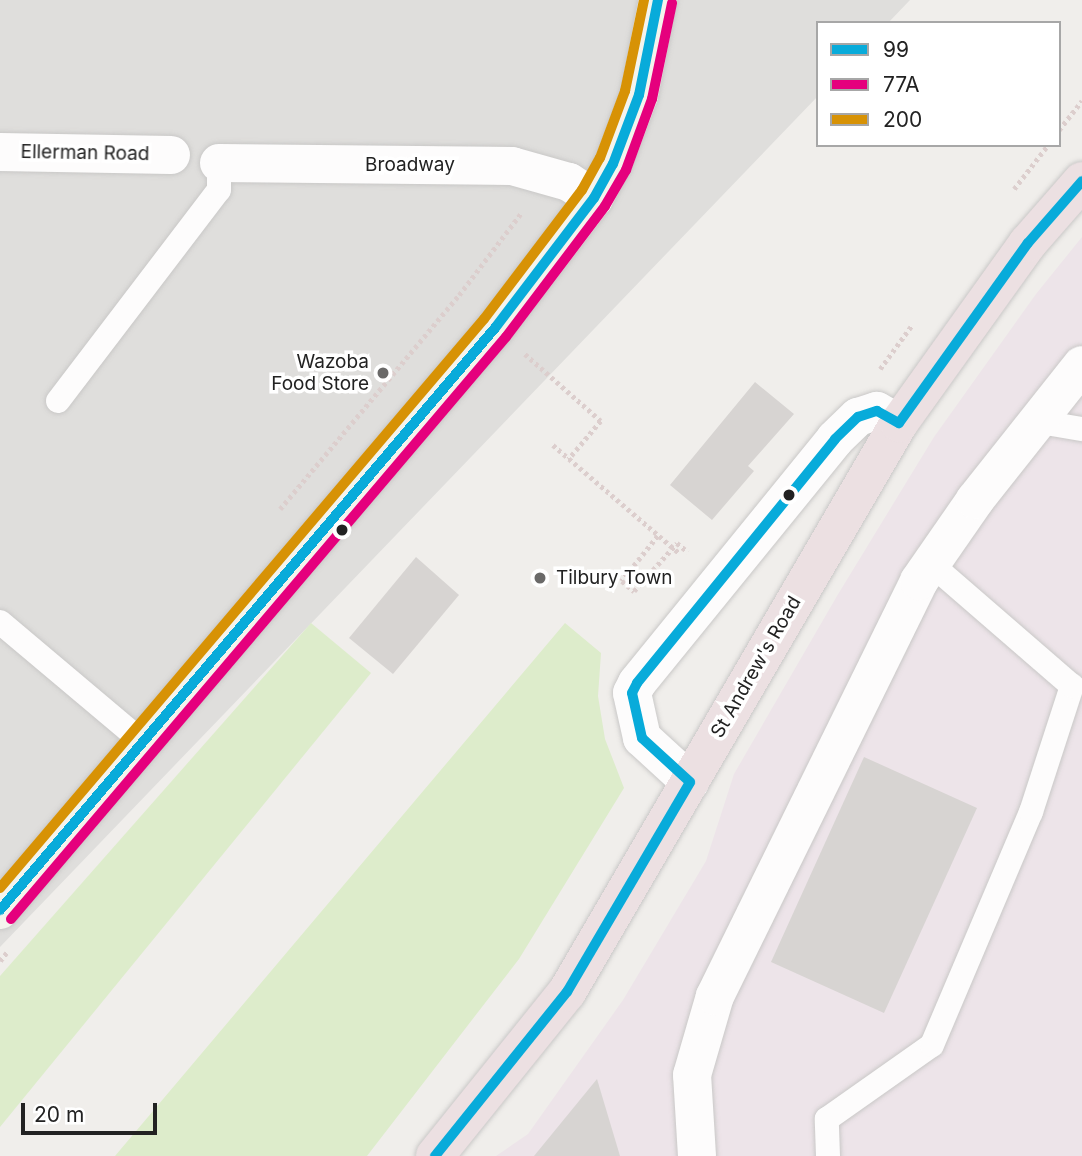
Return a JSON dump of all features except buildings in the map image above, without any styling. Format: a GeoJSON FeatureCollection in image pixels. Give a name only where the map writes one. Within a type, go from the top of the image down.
{"type":"FeatureCollection","features":[{"type":"Feature","properties":{"kind":"highway","name":"St Andrew's Road"},"geometry":{"type":"LineString","coordinates":[[435,1156],[568,992],[899,423],[1028,243],[1082,181]]}},
{"type":"Feature","properties":{"kind":"street"},"geometry":{"type":"LineString","coordinates":[[0,910],[141,740],[495,328],[594,198],[613,164],[639,96],[658,0]]}},
{"type":"Feature","properties":{"kind":"street","name":"Ellerman Road"},"geometry":{"type":"LineString","coordinates":[[0,152],[171,155]]}},
{"type":"Feature","properties":{"kind":"street","name":"Broadway"},"geometry":{"type":"LineString","coordinates":[[219,163],[512,166],[569,182],[594,198]]}},
{"type":"Feature","properties":{"kind":"street"},"geometry":{"type":"LineString","coordinates":[[697,1156],[692,1074],[715,996],[931,564],[1034,421],[1082,365]]}},
{"type":"Feature","properties":{"kind":"street"},"geometry":{"type":"LineString","coordinates":[[690,782],[642,738],[632,693],[637,683],[835,439],[859,417],[877,411],[899,423]]}},
{"type":"Feature","properties":{"kind":"lane"},"geometry":{"type":"LineString","coordinates":[[58,401],[219,190],[219,163]]}},
{"type":"Feature","properties":{"kind":"lane"},"geometry":{"type":"LineString","coordinates":[[1034,421],[1082,429]]}},
{"type":"Feature","properties":{"kind":"lane"},"geometry":{"type":"LineString","coordinates":[[828,1156],[827,1119],[932,1045],[1031,812],[1072,686],[931,564]]}},
{"type":"Feature","properties":{"kind":"lane"},"geometry":{"type":"LineString","coordinates":[[0,622],[141,740]]}},
{"type":"Feature","properties":{"kind":"path"},"geometry":{"type":"LineString","coordinates":[[1061,127],[1082,100]]}},
{"type":"Feature","properties":{"kind":"path"},"geometry":{"type":"LineString","coordinates":[[272,519],[459,295],[530,201]]}},
{"type":"Feature","properties":{"kind":"path"},"geometry":{"type":"LineString","coordinates":[[546,373],[600,421],[569,459]]}},
{"type":"Feature","properties":{"kind":"path"},"geometry":{"type":"LineString","coordinates":[[553,445],[679,553]]}},
{"type":"Feature","properties":{"kind":"path"},"geometry":{"type":"LineString","coordinates":[[658,536],[622,581],[634,592],[677,543]]}},
{"type":"Feature","properties":{"kind":"shaded area"},"geometry":{"type":"Polygon","coordinates":[[[0,0],[910,0],[890,21],[816,21],[816,98],[0,947],[0,0]]]}},
{"type":"Feature","properties":{"kind":"shaded area"},"geometry":{"type":"Polygon","coordinates":[[[1082,237],[1082,1156],[496,1156],[528,1134],[623,1000],[706,861],[734,774],[837,596],[934,437],[1036,294],[1082,237]]]}},
{"type":"Feature","properties":{"kind":"green space"},"geometry":{"type":"Polygon","coordinates":[[[311,623],[371,673],[0,1127],[0,976],[311,623]]]}},
{"type":"Feature","properties":{"kind":"green space"},"geometry":{"type":"Polygon","coordinates":[[[565,623],[601,653],[598,696],[605,739],[624,788],[519,959],[367,1156],[115,1156],[565,623]]]}},
{"type":"Feature","properties":{"kind":"transit line","name":"200"},"geometry":{"type":"LineString","coordinates":[[0,888],[484,319],[582,190],[600,158],[625,91],[644,0]]}},
{"type":"Feature","properties":{"kind":"transit line","name":"99"},"geometry":{"type":"LineString","coordinates":[[0,910],[495,328],[594,198],[613,164],[639,95],[658,0]]}},
{"type":"Feature","properties":{"kind":"transit line","name":"77A"},"geometry":{"type":"LineString","coordinates":[[11,919],[506,337],[605,206],[626,170],[652,99],[672,3]]}},
{"type":"Feature","properties":{"kind":"transit line","name":"99"},"geometry":{"type":"LineString","coordinates":[[899,423],[1028,243],[1082,181]]}},
{"type":"Feature","properties":{"kind":"transit line","name":"99"},"geometry":{"type":"LineString","coordinates":[[690,782],[642,738],[632,693],[637,683],[835,439],[858,417],[877,411],[899,423]]}},
{"type":"Feature","properties":{"kind":"transit line","name":"99"},"geometry":{"type":"LineString","coordinates":[[435,1156],[567,992],[690,782]]}},
{"type":"Feature","properties":{"kind":"place","name":"Wazoba Food Store"},"geometry":{"type":"Point","coordinates":[383,373]}},
{"type":"Feature","properties":{"kind":"place","name":"Tilbury Town"},"geometry":{"type":"Point","coordinates":[540,578]}}]}
